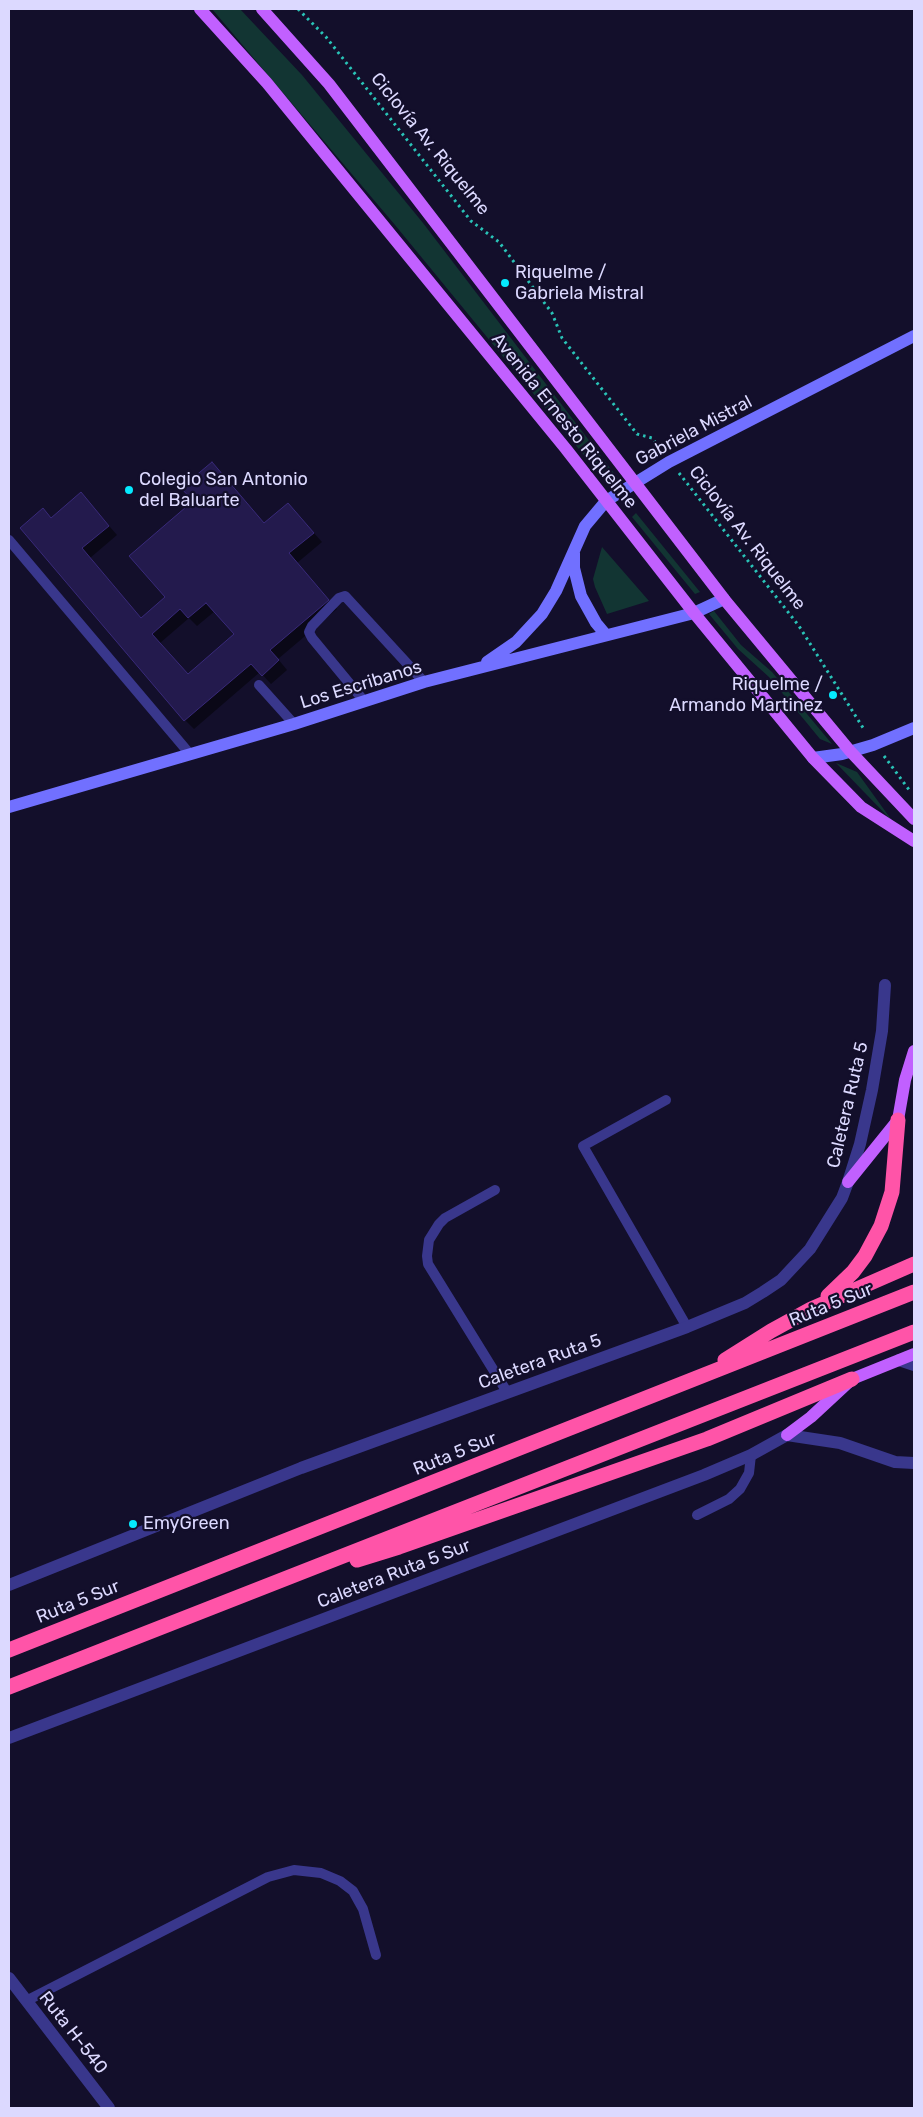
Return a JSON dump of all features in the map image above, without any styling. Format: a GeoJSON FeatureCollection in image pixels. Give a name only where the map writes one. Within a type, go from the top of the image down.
{"type":"FeatureCollection","features":[{"type":"Feature","properties":{"kind":"highway"},"geometry":{"type":"LineString","coordinates":[[811,1309],[841,1286],[854,1272],[881,1226],[892,1192],[898,1120]]}},
{"type":"Feature","properties":{"kind":"highway"},"geometry":{"type":"LineString","coordinates":[[694,1380],[771,1331],[811,1309],[911,1263]]}},
{"type":"Feature","properties":{"kind":"highway","name":"Ruta 5 Sur"},"geometry":{"type":"LineString","coordinates":[[9,1650],[914,1292]]}},
{"type":"Feature","properties":{"kind":"highway"},"geometry":{"type":"LineString","coordinates":[[9,1687],[914,1332]]}},
{"type":"Feature","properties":{"kind":"highway"},"geometry":{"type":"LineString","coordinates":[[248,1593],[400,1547],[707,1439],[852,1379]]}},
{"type":"Feature","properties":{"kind":"main road","name":"Avenida Ernesto Riquelme"},"geometry":{"type":"LineString","coordinates":[[200,9],[267,83],[566,449],[694,613],[813,758],[861,807],[914,841]]}},
{"type":"Feature","properties":{"kind":"main road","name":"Avenida Ernesto Riquelme"},"geometry":{"type":"LineString","coordinates":[[262,9],[329,84],[724,599],[850,751],[914,819]]}},
{"type":"Feature","properties":{"kind":"main road","name":"Gabriela Mistral"},"geometry":{"type":"LineString","coordinates":[[474,670],[516,642],[542,614],[556,591],[585,526],[606,501],[669,462],[914,336]]}},
{"type":"Feature","properties":{"kind":"main road"},"geometry":{"type":"LineString","coordinates":[[574,550],[574,568],[581,596],[591,616],[606,635]]}},
{"type":"Feature","properties":{"kind":"main road","name":"Los Escribanos"},"geometry":{"type":"LineString","coordinates":[[9,807],[189,753],[294,724],[424,682],[694,613],[724,599]]}},
{"type":"Feature","properties":{"kind":"main road"},"geometry":{"type":"LineString","coordinates":[[813,758],[873,745],[914,728]]}},
{"type":"Feature","properties":{"kind":"main road"},"geometry":{"type":"LineString","coordinates":[[848,1182],[898,1120],[914,1051]]}},
{"type":"Feature","properties":{"kind":"main road"},"geometry":{"type":"LineString","coordinates":[[788,1435],[811,1417],[852,1379],[914,1356]]}},
{"type":"Feature","properties":{"kind":"street","name":"Caletera Ruta 5"},"geometry":{"type":"LineString","coordinates":[[9,1586],[301,1468],[687,1327],[745,1303],[781,1280],[796,1266],[821,1234],[842,1198],[848,1182],[860,1144],[872,1090],[882,1031],[885,985]]}},
{"type":"Feature","properties":{"kind":"street"},"geometry":{"type":"LineString","coordinates":[[899,1360],[914,1365]]}},
{"type":"Feature","properties":{"kind":"street"},"geometry":{"type":"LineString","coordinates":[[788,1435],[840,1443],[895,1462],[914,1463]]}},
{"type":"Feature","properties":{"kind":"street","name":"Caletera Ruta 5 Sur"},"geometry":{"type":"LineString","coordinates":[[9,1738],[704,1475],[751,1455],[788,1435]]}},
{"type":"Feature","properties":{"kind":"street","name":"Ruta H-540"},"geometry":{"type":"LineString","coordinates":[[9,1978],[109,2108]]}},
{"type":"Feature","properties":{"kind":"lane"},"geometry":{"type":"LineString","coordinates":[[9,540],[189,753]]}},
{"type":"Feature","properties":{"kind":"lane"},"geometry":{"type":"LineString","coordinates":[[364,701],[309,632],[312,626],[339,598],[345,596],[424,682]]}},
{"type":"Feature","properties":{"kind":"lane"},"geometry":{"type":"LineString","coordinates":[[259,684],[294,724]]}},
{"type":"Feature","properties":{"kind":"lane"},"geometry":{"type":"LineString","coordinates":[[666,1100],[583,1146],[687,1327]]}},
{"type":"Feature","properties":{"kind":"lane"},"geometry":{"type":"LineString","coordinates":[[495,1190],[445,1218],[438,1224],[430,1240],[427,1256],[428,1264],[507,1392]]}},
{"type":"Feature","properties":{"kind":"lane"},"geometry":{"type":"LineString","coordinates":[[697,1515],[729,1499],[740,1489],[748,1473],[751,1455]]}},
{"type":"Feature","properties":{"kind":"lane"},"geometry":{"type":"LineString","coordinates":[[26,2001],[268,1877],[294,1870],[321,1873],[340,1881],[353,1891],[363,1909],[376,1955]]}},
{"type":"Feature","properties":{"kind":"path","name":"Ciclovía Av. Riquelme"},"geometry":{"type":"LineString","coordinates":[[298,9],[326,36],[471,221],[499,242],[552,312],[562,338],[637,434],[652,438],[799,626],[873,745],[898,772],[913,796]]}},
{"type":"Feature","properties":{"kind":"green space"},"geometry":{"type":"Polygon","coordinates":[[[212,9],[240,9],[302,75],[423,223],[620,481],[610,487],[395,225],[212,9]]]}},
{"type":"Feature","properties":{"kind":"green space"},"geometry":{"type":"Polygon","coordinates":[[[636,513],[700,592],[695,594],[632,517],[636,513]]]}},
{"type":"Feature","properties":{"kind":"green space"},"geometry":{"type":"Polygon","coordinates":[[[602,547],[649,601],[607,614],[593,579],[602,547]]]}},
{"type":"Feature","properties":{"kind":"green space"},"geometry":{"type":"Polygon","coordinates":[[[714,611],[741,645],[772,672],[832,744],[820,739],[769,677],[738,649],[709,614],[714,611]]]}},
{"type":"Feature","properties":{"kind":"green space"},"geometry":{"type":"Polygon","coordinates":[[[836,763],[857,772],[893,822],[836,763]]]}},
{"type":"Feature","properties":{"kind":"building"},"geometry":{"type":"Polygon","coordinates":[[[212,462],[264,523],[288,503],[314,533],[289,553],[329,600],[270,650],[279,660],[262,676],[251,664],[184,721],[20,528],[43,508],[51,518],[81,492],[109,526],[82,548],[141,618],[165,597],[129,556],[193,501],[181,488],[212,462]],[[206,603],[188,618],[180,609],[152,634],[188,674],[234,634],[206,603]]]}},
{"type":"Feature","properties":{"kind":"place","name":"Riquelme / Gabriela Mistral"},"geometry":{"type":"Point","coordinates":[505,283]}},
{"type":"Feature","properties":{"kind":"place","name":"Colegio San Antonio del Baluarte"},"geometry":{"type":"Point","coordinates":[129,490]}},
{"type":"Feature","properties":{"kind":"place","name":"Riquelme / Armando Martinez"},"geometry":{"type":"Point","coordinates":[833,695]}},
{"type":"Feature","properties":{"kind":"place","name":"EmyGreen"},"geometry":{"type":"Point","coordinates":[133,1524]}}]}
